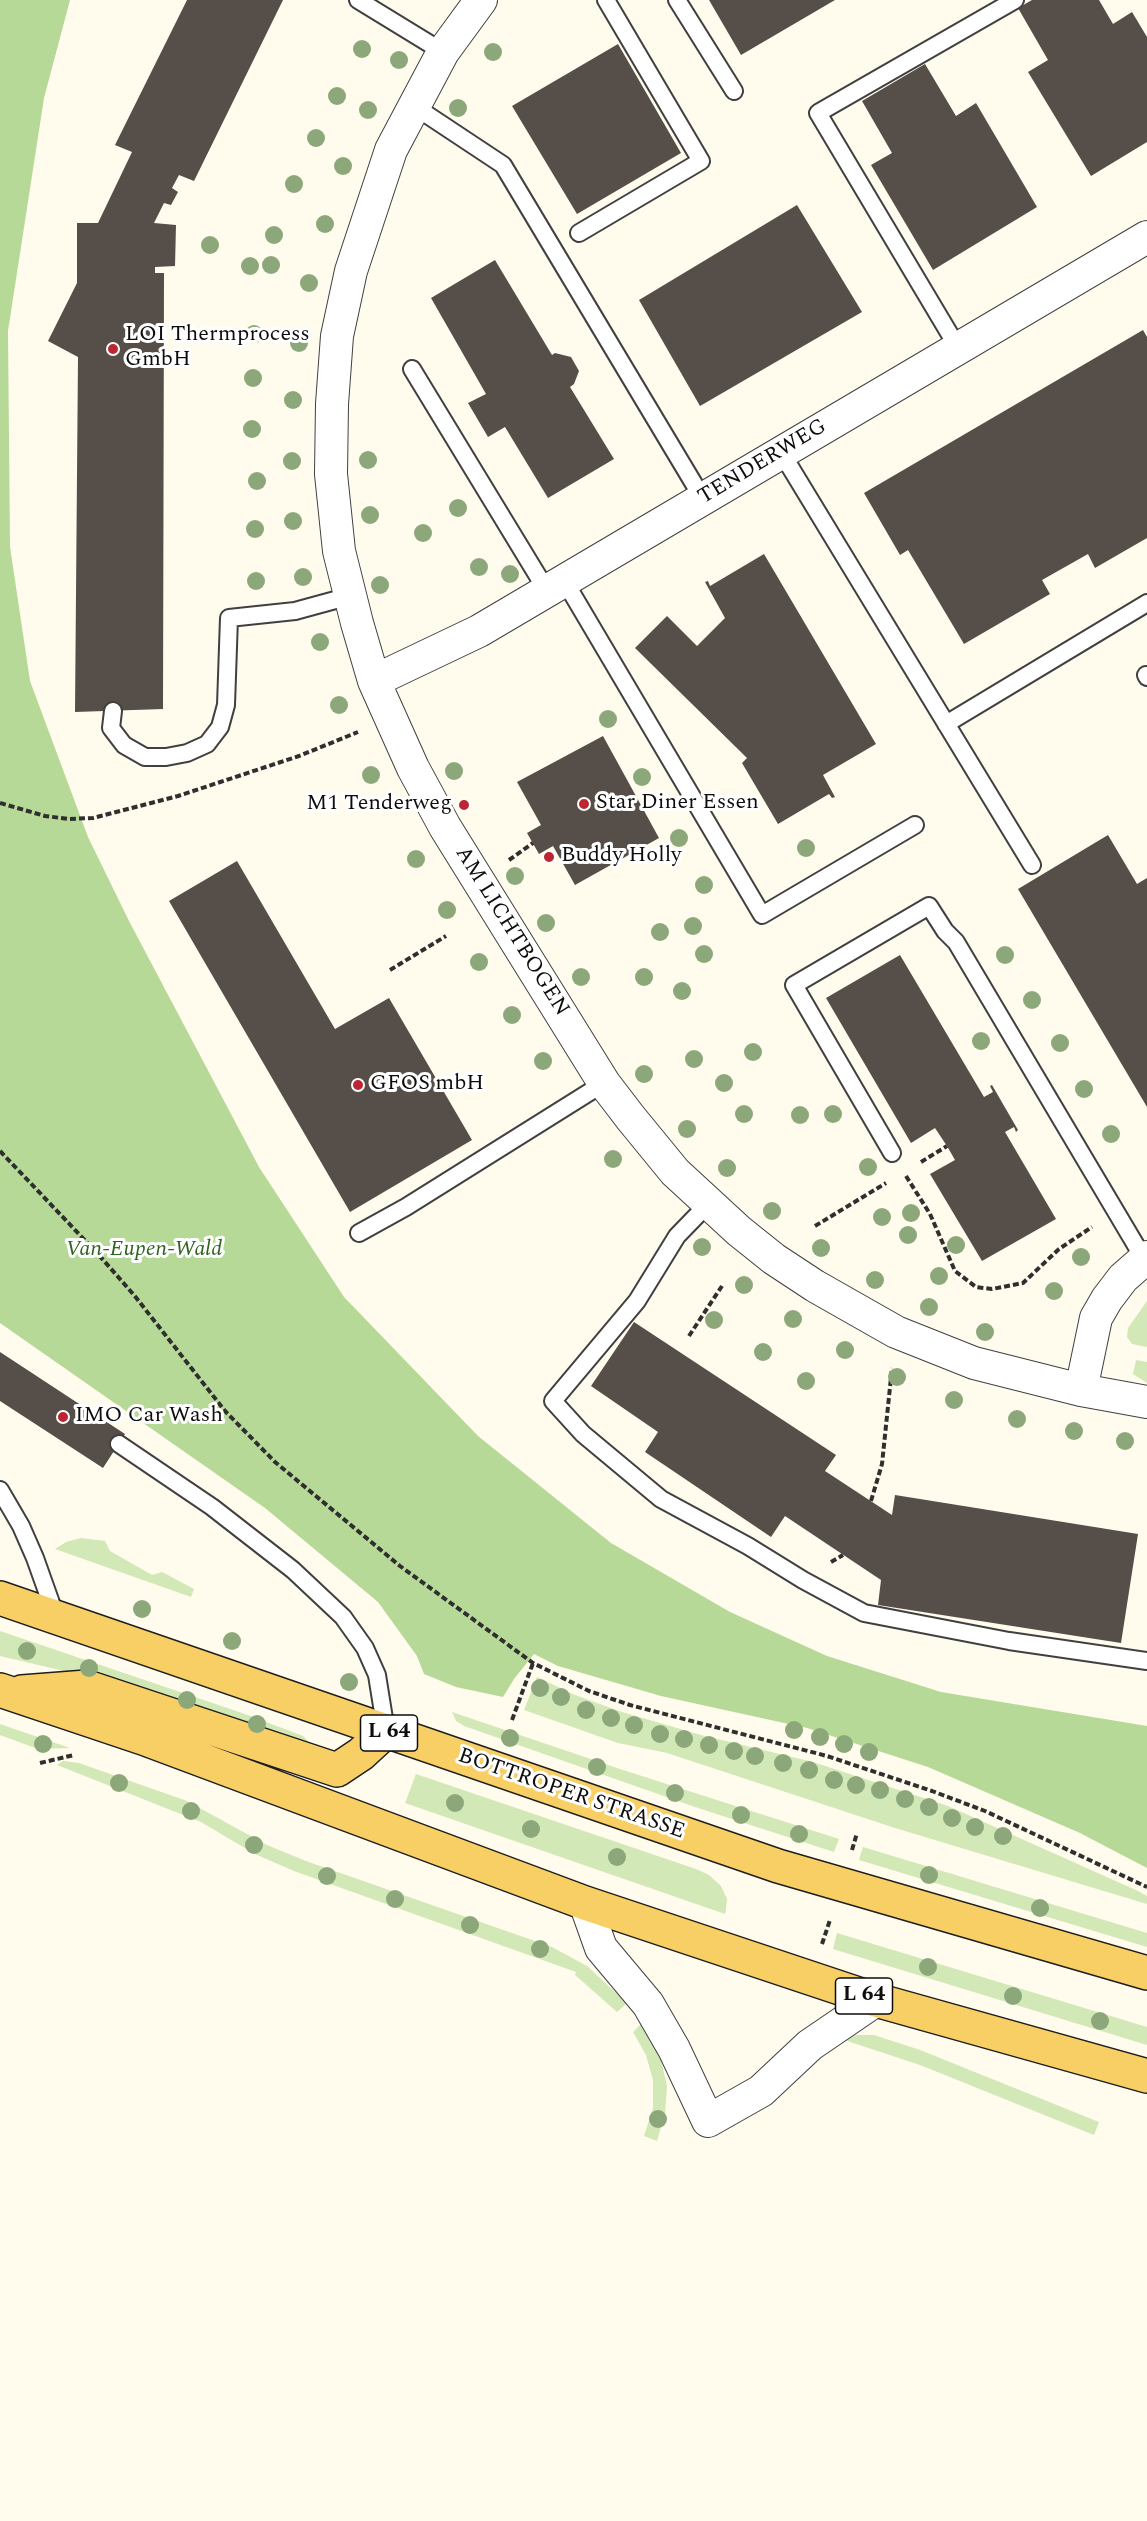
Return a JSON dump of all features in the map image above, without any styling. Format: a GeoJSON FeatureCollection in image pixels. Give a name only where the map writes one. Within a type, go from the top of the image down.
{"type":"FeatureCollection","features":[{"type":"Feature","properties":{"kind":"main road","name":"BOTTROPER STRASSE"},"geometry":{"type":"LineString","coordinates":[[0,1598],[778,1866],[1147,1973]]}},
{"type":"Feature","properties":{"kind":"main road"},"geometry":{"type":"LineString","coordinates":[[6,1691],[87,1687],[337,1770],[361,1754],[386,1731]]}},
{"type":"Feature","properties":{"kind":"main road","name":"L 64"},"geometry":{"type":"LineString","coordinates":[[6,1691],[143,1738],[585,1904],[876,2000],[1147,2076]]}},
{"type":"Feature","properties":{"kind":"street","name":"AM LICHTBOGEN"},"geometry":{"type":"LineString","coordinates":[[481,0],[443,52],[391,150],[351,271],[337,336],[332,404],[332,474],[339,551],[374,681],[409,758],[439,817],[604,1083],[650,1143],[708,1204],[774,1258],[864,1316],[896,1332],[974,1362],[1081,1390],[1147,1402]]}},
{"type":"Feature","properties":{"kind":"street","name":"TENDERWEG"},"geometry":{"type":"LineString","coordinates":[[374,681],[479,631],[1147,237]]}},
{"type":"Feature","properties":{"kind":"street"},"geometry":{"type":"LineString","coordinates":[[1081,1390],[1096,1318],[1119,1283],[1145,1258]]}},
{"type":"Feature","properties":{"kind":"street"},"geometry":{"type":"LineString","coordinates":[[585,1904],[601,1948],[648,2004],[674,2049],[708,2121],[761,2091],[810,2045],[876,2000]]}},
{"type":"Feature","properties":{"kind":"lane"},"geometry":{"type":"LineString","coordinates":[[358,0],[443,52]]}},
{"type":"Feature","properties":{"kind":"lane"},"geometry":{"type":"LineString","coordinates":[[579,233],[701,161],[606,0]]}},
{"type":"Feature","properties":{"kind":"lane"},"geometry":{"type":"LineString","coordinates":[[677,0],[734,91]]}},
{"type":"Feature","properties":{"kind":"lane"},"geometry":{"type":"LineString","coordinates":[[958,348],[818,113],[1015,0]]}},
{"type":"Feature","properties":{"kind":"lane"},"geometry":{"type":"LineString","coordinates":[[414,106],[503,165],[703,499]]}},
{"type":"Feature","properties":{"kind":"lane"},"geometry":{"type":"LineString","coordinates":[[412,369],[556,586],[762,915],[915,825]]}},
{"type":"Feature","properties":{"kind":"lane"},"geometry":{"type":"LineString","coordinates":[[781,452],[1032,865]]}},
{"type":"Feature","properties":{"kind":"lane"},"geometry":{"type":"LineString","coordinates":[[113,711],[111,728],[124,745],[145,757],[166,757],[187,753],[207,744],[220,727],[226,705],[229,618],[295,611],[350,596]]}},
{"type":"Feature","properties":{"kind":"lane"},"geometry":{"type":"LineString","coordinates":[[946,724],[1147,603]]}},
{"type":"Feature","properties":{"kind":"lane"},"geometry":{"type":"LineString","coordinates":[[892,1153],[794,984],[929,906],[945,931],[956,942],[1145,1258]]}},
{"type":"Feature","properties":{"kind":"lane"},"geometry":{"type":"LineString","coordinates":[[359,1233],[406,1208],[604,1083]]}},
{"type":"Feature","properties":{"kind":"lane"},"geometry":{"type":"LineString","coordinates":[[708,1204],[677,1236],[637,1301],[553,1401],[584,1434],[661,1500],[748,1546],[803,1580],[864,1613],[1009,1641],[1147,1661]]}},
{"type":"Feature","properties":{"kind":"lane"},"geometry":{"type":"LineString","coordinates":[[119,1444],[206,1503],[293,1570],[343,1617],[365,1648],[378,1676],[386,1731]]}},
{"type":"Feature","properties":{"kind":"lane"},"geometry":{"type":"LineString","coordinates":[[0,1490],[30,1547],[57,1618]]}},
{"type":"Feature","properties":{"kind":"path"},"geometry":{"type":"LineString","coordinates":[[517,855],[533,843]]}},
{"type":"Feature","properties":{"kind":"path"},"geometry":{"type":"LineString","coordinates":[[390,970],[446,936]]}},
{"type":"Feature","properties":{"kind":"path"},"geometry":{"type":"LineString","coordinates":[[815,1226],[947,1146]]}},
{"type":"Feature","properties":{"kind":"path"},"geometry":{"type":"LineString","coordinates":[[0,1151],[98,1253],[225,1411],[275,1462],[400,1566],[533,1663],[589,1691],[630,1705],[827,1756],[932,1791],[985,1811],[1147,1887]]}},
{"type":"Feature","properties":{"kind":"path"},"geometry":{"type":"LineString","coordinates":[[892,1153],[930,1214],[955,1270],[970,1285],[982,1288],[1012,1287],[1023,1283],[1071,1239],[1116,1213]]}},
{"type":"Feature","properties":{"kind":"path"},"geometry":{"type":"LineString","coordinates":[[689,1336],[722,1286]]}},
{"type":"Feature","properties":{"kind":"path"},"geometry":{"type":"LineString","coordinates":[[870,1501],[882,1464],[896,1332]]}},
{"type":"Feature","properties":{"kind":"path"},"geometry":{"type":"LineString","coordinates":[[512,1720],[533,1663]]}},
{"type":"Feature","properties":{"kind":"path"},"geometry":{"type":"LineString","coordinates":[[811,1978],[856,1833]]}},
{"type":"Feature","properties":{"kind":"green space","name":"Van-Eupen-Wald"},"geometry":{"type":"Polygon","coordinates":[[[0,0],[70,0],[44,98],[8,331],[10,547],[30,681],[88,837],[129,921],[259,1167],[344,1297],[478,1436],[611,1543],[730,1612],[827,1656],[941,1692],[1147,1726],[1147,1868],[1080,1833],[928,1767],[807,1728],[661,1696],[558,1666],[534,1654],[503,1697],[456,1687],[424,1674],[417,1656],[378,1602],[265,1508],[0,1323],[0,0]]]}},
{"type":"Feature","properties":{"kind":"green space"},"geometry":{"type":"Polygon","coordinates":[[[1147,1301],[1147,1347],[1132,1344],[1127,1337],[1128,1328],[1147,1301]]]}},
{"type":"Feature","properties":{"kind":"green space"},"geometry":{"type":"Polygon","coordinates":[[[1136,1360],[1147,1362],[1147,1383],[1133,1374],[1136,1360]]]}},
{"type":"Feature","properties":{"kind":"green space"},"geometry":{"type":"Polygon","coordinates":[[[81,1538],[105,1541],[110,1551],[152,1575],[162,1572],[194,1589],[191,1597],[55,1549],[66,1542],[81,1538]]]}},
{"type":"Feature","properties":{"kind":"green space"},"geometry":{"type":"Polygon","coordinates":[[[0,1631],[245,1714],[303,1736],[308,1741],[307,1745],[77,1674],[0,1656],[0,1631]]]}},
{"type":"Feature","properties":{"kind":"green space"},"geometry":{"type":"Polygon","coordinates":[[[537,1677],[575,1695],[622,1712],[701,1735],[813,1762],[948,1806],[1138,1891],[1147,1896],[1147,1904],[895,1828],[667,1753],[618,1743],[524,1710],[537,1677]]]}},
{"type":"Feature","properties":{"kind":"green space"},"geometry":{"type":"Polygon","coordinates":[[[452,1712],[839,1839],[834,1852],[698,1808],[464,1726],[456,1721],[452,1712]]]}},
{"type":"Feature","properties":{"kind":"green space"},"geometry":{"type":"Polygon","coordinates":[[[0,1724],[70,1748],[38,1749],[0,1735],[0,1724]]]}},
{"type":"Feature","properties":{"kind":"green space"},"geometry":{"type":"Polygon","coordinates":[[[63,1761],[79,1763],[187,1801],[267,1845],[306,1861],[552,1947],[587,1966],[627,2003],[617,2012],[575,1975],[576,1972],[294,1871],[255,1854],[201,1822],[57,1765],[63,1761]]]}},
{"type":"Feature","properties":{"kind":"green space"},"geometry":{"type":"Polygon","coordinates":[[[416,1774],[696,1869],[709,1875],[721,1886],[727,1899],[725,1914],[405,1803],[416,1774]]]}},
{"type":"Feature","properties":{"kind":"green space"},"geometry":{"type":"Polygon","coordinates":[[[863,1847],[1147,1933],[1147,1947],[859,1860],[863,1847]]]}},
{"type":"Feature","properties":{"kind":"green space"},"geometry":{"type":"Polygon","coordinates":[[[837,1933],[1147,2027],[1147,2045],[833,1949],[837,1933]]]}},
{"type":"Feature","properties":{"kind":"green space"},"geometry":{"type":"Polygon","coordinates":[[[643,2022],[660,2056],[667,2086],[665,2113],[657,2141],[644,2136],[653,2108],[653,2080],[646,2055],[633,2032],[643,2022]]]}},
{"type":"Feature","properties":{"kind":"green space"},"geometry":{"type":"Polygon","coordinates":[[[856,2035],[874,2035],[920,2050],[1099,2122],[1094,2135],[920,2065],[841,2039],[856,2035]]]}},
{"type":"Feature","properties":{"kind":"building","name":"LOI Thermprocess GmbH"},"geometry":{"type":"Polygon","coordinates":[[[187,0],[283,0],[194,181],[179,175],[172,188],[178,192],[171,205],[164,203],[154,223],[176,225],[175,266],[155,267],[155,273],[164,273],[163,709],[75,712],[78,357],[48,341],[77,283],[77,223],[98,223],[132,152],[115,145],[187,0]]]}},
{"type":"Feature","properties":{"kind":"building"},"geometry":{"type":"Polygon","coordinates":[[[709,0],[835,0],[741,55],[709,0]]]}},
{"type":"Feature","properties":{"kind":"building"},"geometry":{"type":"Polygon","coordinates":[[[1032,0],[1099,0],[1113,24],[1132,12],[1147,37],[1147,142],[1091,176],[1028,72],[1048,60],[1018,8],[1032,0]]]}},
{"type":"Feature","properties":{"kind":"building"},"geometry":{"type":"Polygon","coordinates":[[[618,44],[681,153],[577,214],[512,106],[618,44]]]}},
{"type":"Feature","properties":{"kind":"building"},"geometry":{"type":"Polygon","coordinates":[[[925,64],[956,116],[976,103],[1037,207],[933,270],[871,165],[892,153],[862,101],[925,64]]]}},
{"type":"Feature","properties":{"kind":"building"},"geometry":{"type":"Polygon","coordinates":[[[797,205],[862,312],[700,406],[639,300],[797,205]]]}},
{"type":"Feature","properties":{"kind":"building"},"geometry":{"type":"Polygon","coordinates":[[[495,260],[552,355],[555,353],[571,357],[579,371],[574,384],[570,387],[614,459],[548,498],[505,427],[488,437],[468,403],[486,394],[431,298],[495,260]]]}},
{"type":"Feature","properties":{"kind":"building"},"geometry":{"type":"Polygon","coordinates":[[[1143,330],[1147,337],[1147,538],[1095,568],[1088,554],[1042,580],[1050,594],[964,644],[908,550],[900,555],[864,493],[1143,330]]]}},
{"type":"Feature","properties":{"kind":"building"},"geometry":{"type":"Polygon","coordinates":[[[764,554],[876,744],[823,775],[835,797],[832,798],[829,794],[778,824],[742,763],[747,758],[635,648],[667,616],[697,646],[725,618],[705,582],[708,581],[710,586],[764,554]]]}},
{"type":"Feature","properties":{"kind":"building","name":"Star Diner Essen"},"geometry":{"type":"Polygon","coordinates":[[[603,736],[659,838],[575,885],[553,846],[539,854],[527,833],[541,825],[517,782],[603,736]]]}},
{"type":"Feature","properties":{"kind":"building"},"geometry":{"type":"Polygon","coordinates":[[[1108,835],[1137,884],[1147,878],[1147,1107],[1018,889],[1108,835]]]}},
{"type":"Feature","properties":{"kind":"building","name":"GFOS mbH"},"geometry":{"type":"Polygon","coordinates":[[[237,861],[335,1029],[389,998],[472,1140],[350,1212],[169,901],[237,861]]]}},
{"type":"Feature","properties":{"kind":"building"},"geometry":{"type":"Polygon","coordinates":[[[900,955],[984,1097],[993,1092],[990,1086],[992,1085],[1018,1130],[1016,1132],[1014,1127],[1005,1132],[1056,1219],[982,1261],[930,1174],[955,1160],[947,1146],[935,1128],[911,1143],[826,998],[900,955]]]}},
{"type":"Feature","properties":{"kind":"building"},"geometry":{"type":"Polygon","coordinates":[[[634,1322],[836,1455],[825,1471],[892,1515],[895,1495],[1138,1534],[1121,1643],[878,1605],[881,1580],[785,1516],[771,1537],[645,1452],[658,1432],[591,1386],[634,1322]]]}},
{"type":"Feature","properties":{"kind":"building","name":"IMO Car Wash"},"geometry":{"type":"Polygon","coordinates":[[[0,1352],[125,1434],[103,1468],[0,1401],[0,1352]]]}},
{"type":"Feature","properties":{"kind":"place","name":"LOI Thermprocess GmbH"},"geometry":{"type":"Point","coordinates":[113,349]}},
{"type":"Feature","properties":{"kind":"place","name":"Star Diner Essen"},"geometry":{"type":"Point","coordinates":[584,804]}},
{"type":"Feature","properties":{"kind":"place","name":"M1 Tenderweg"},"geometry":{"type":"Point","coordinates":[464,805]}},
{"type":"Feature","properties":{"kind":"place","name":"Buddy Holly"},"geometry":{"type":"Point","coordinates":[549,857]}},
{"type":"Feature","properties":{"kind":"place","name":"GFOS mbH"},"geometry":{"type":"Point","coordinates":[358,1085]}},
{"type":"Feature","properties":{"kind":"place","name":"IMO Car Wash"},"geometry":{"type":"Point","coordinates":[63,1417]}}]}
